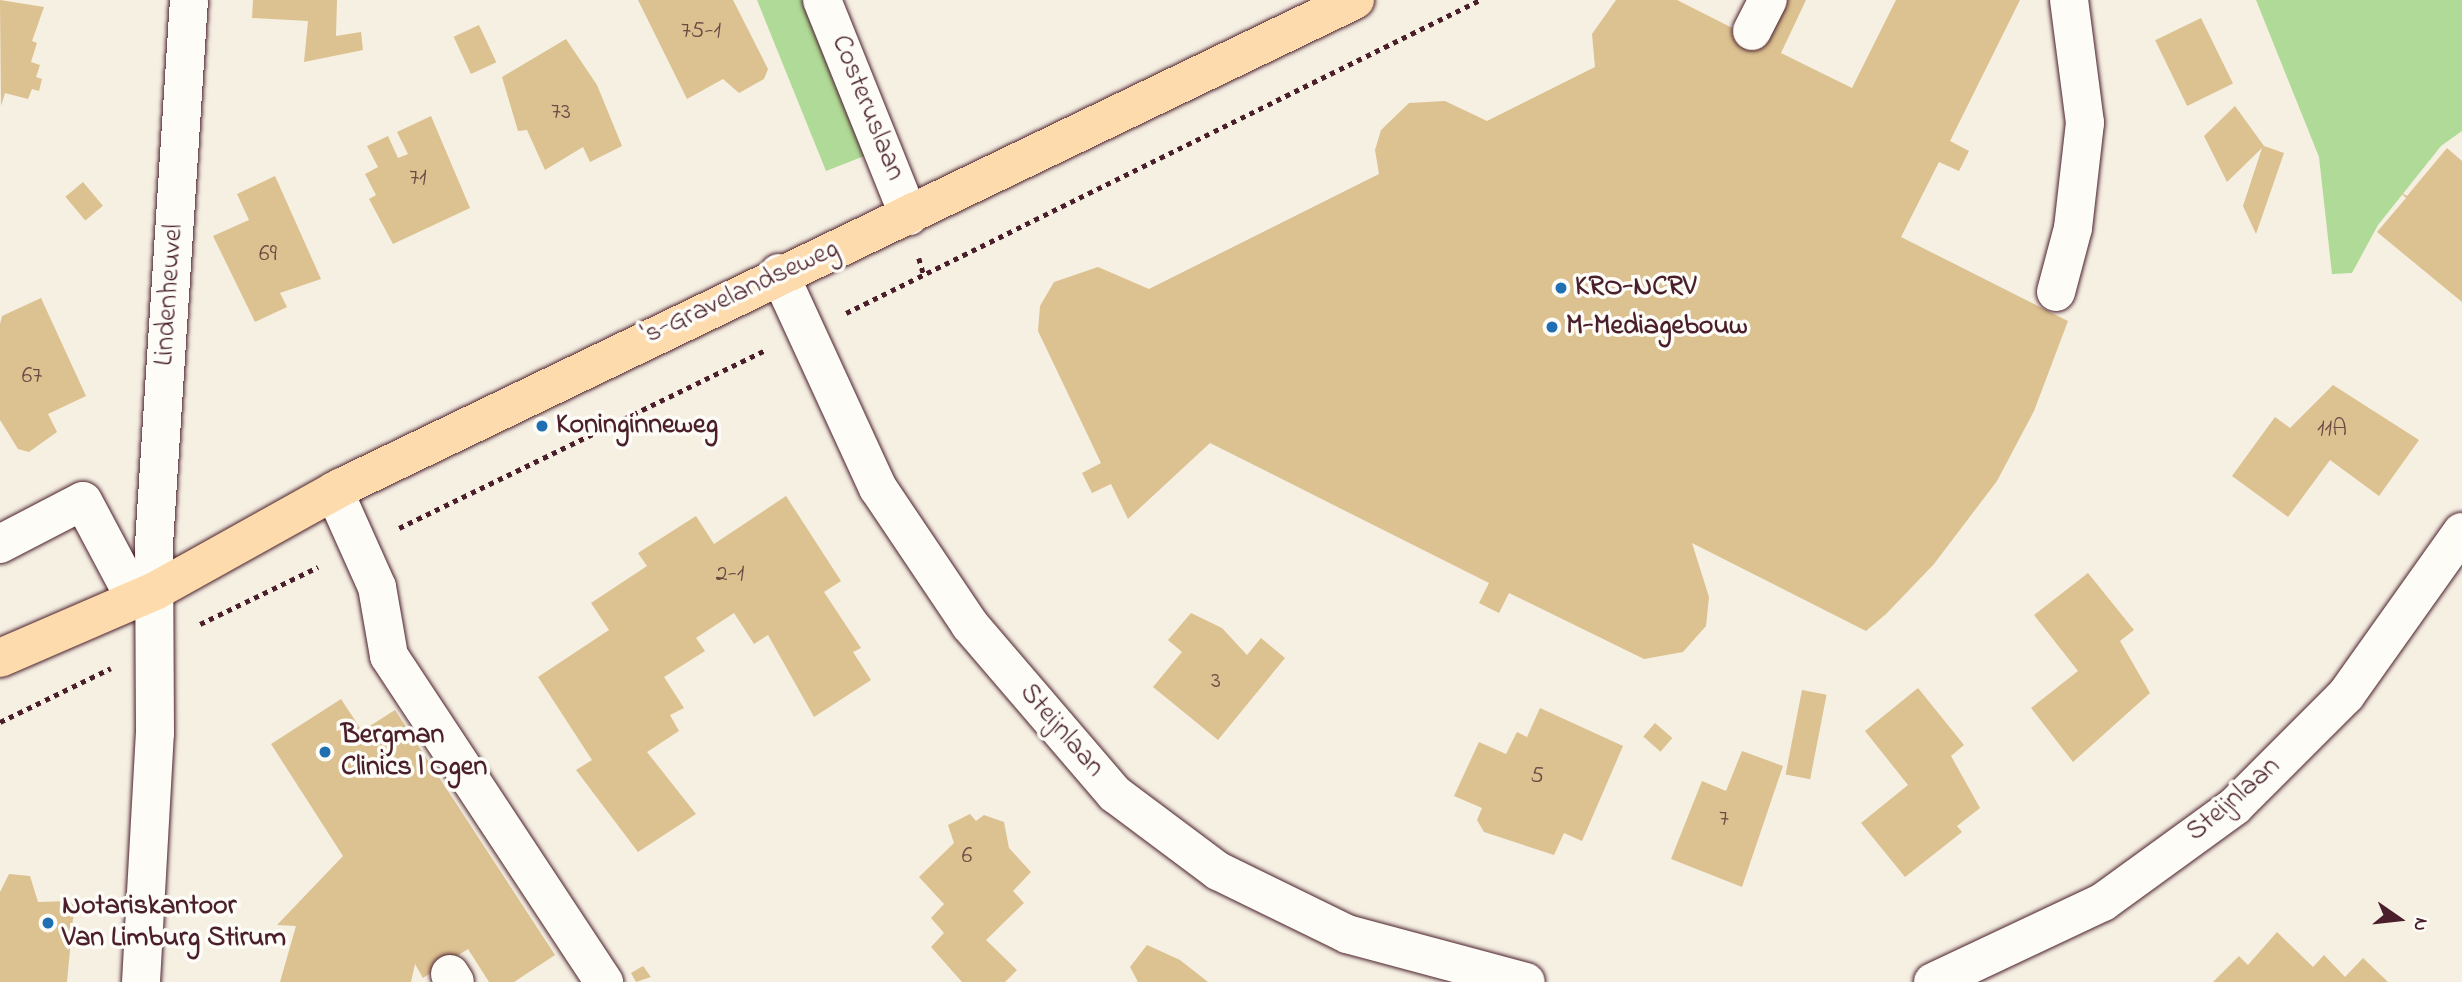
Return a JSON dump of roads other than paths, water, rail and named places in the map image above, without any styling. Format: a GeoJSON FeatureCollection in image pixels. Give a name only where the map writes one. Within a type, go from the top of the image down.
{"type":"FeatureCollection","features":[{"type":"Feature","properties":{"kind":"main road","name":"'s-Gravelandseweg"},"geometry":{"type":"LineString","coordinates":[[0,658],[145,595],[334,491],[779,273],[909,216],[1355,0]]}},
{"type":"Feature","properties":{"kind":"street","name":"Lindenheuvel"},"geometry":{"type":"LineString","coordinates":[[145,595],[190,0]]}},
{"type":"Feature","properties":{"kind":"street","name":"Costeruslaan"},"geometry":{"type":"LineString","coordinates":[[822,0],[909,216]]}},
{"type":"Feature","properties":{"kind":"street"},"geometry":{"type":"LineString","coordinates":[[2056,292],[2073,228],[2085,123],[2069,0]]}},
{"type":"Feature","properties":{"kind":"street","name":"Steijnlaan"},"geometry":{"type":"LineString","coordinates":[[779,273],[878,488],[970,625],[1115,794],[1218,871],[1347,934],[1526,982]]}},
{"type":"Feature","properties":{"kind":"street"},"geometry":{"type":"LineString","coordinates":[[334,491],[377,587],[389,656],[595,977]]}},
{"type":"Feature","properties":{"kind":"street"},"geometry":{"type":"LineString","coordinates":[[0,544],[83,500],[145,595],[154,647],[141,982]]}},
{"type":"Feature","properties":{"kind":"street","name":"Steijnlaan"},"geometry":{"type":"LineString","coordinates":[[1933,982],[2103,902],[2235,806],[2346,695],[2462,532]]}},
{"type":"Feature","properties":{"kind":"place","name":"KRO-NCRV"},"geometry":{"type":"Point","coordinates":[1561,288]}},
{"type":"Feature","properties":{"kind":"place","name":"M-Mediagebouw"},"geometry":{"type":"Point","coordinates":[1552,327]}},
{"type":"Feature","properties":{"kind":"place","name":"Koninginneweg"},"geometry":{"type":"Point","coordinates":[542,426]}},
{"type":"Feature","properties":{"kind":"place","name":"Bergman Clinics | Ogen"},"geometry":{"type":"Point","coordinates":[325,752]}},
{"type":"Feature","properties":{"kind":"place","name":"Notariskantoor Van Limburg Stirum"},"geometry":{"type":"Point","coordinates":[48,923]}}]}
